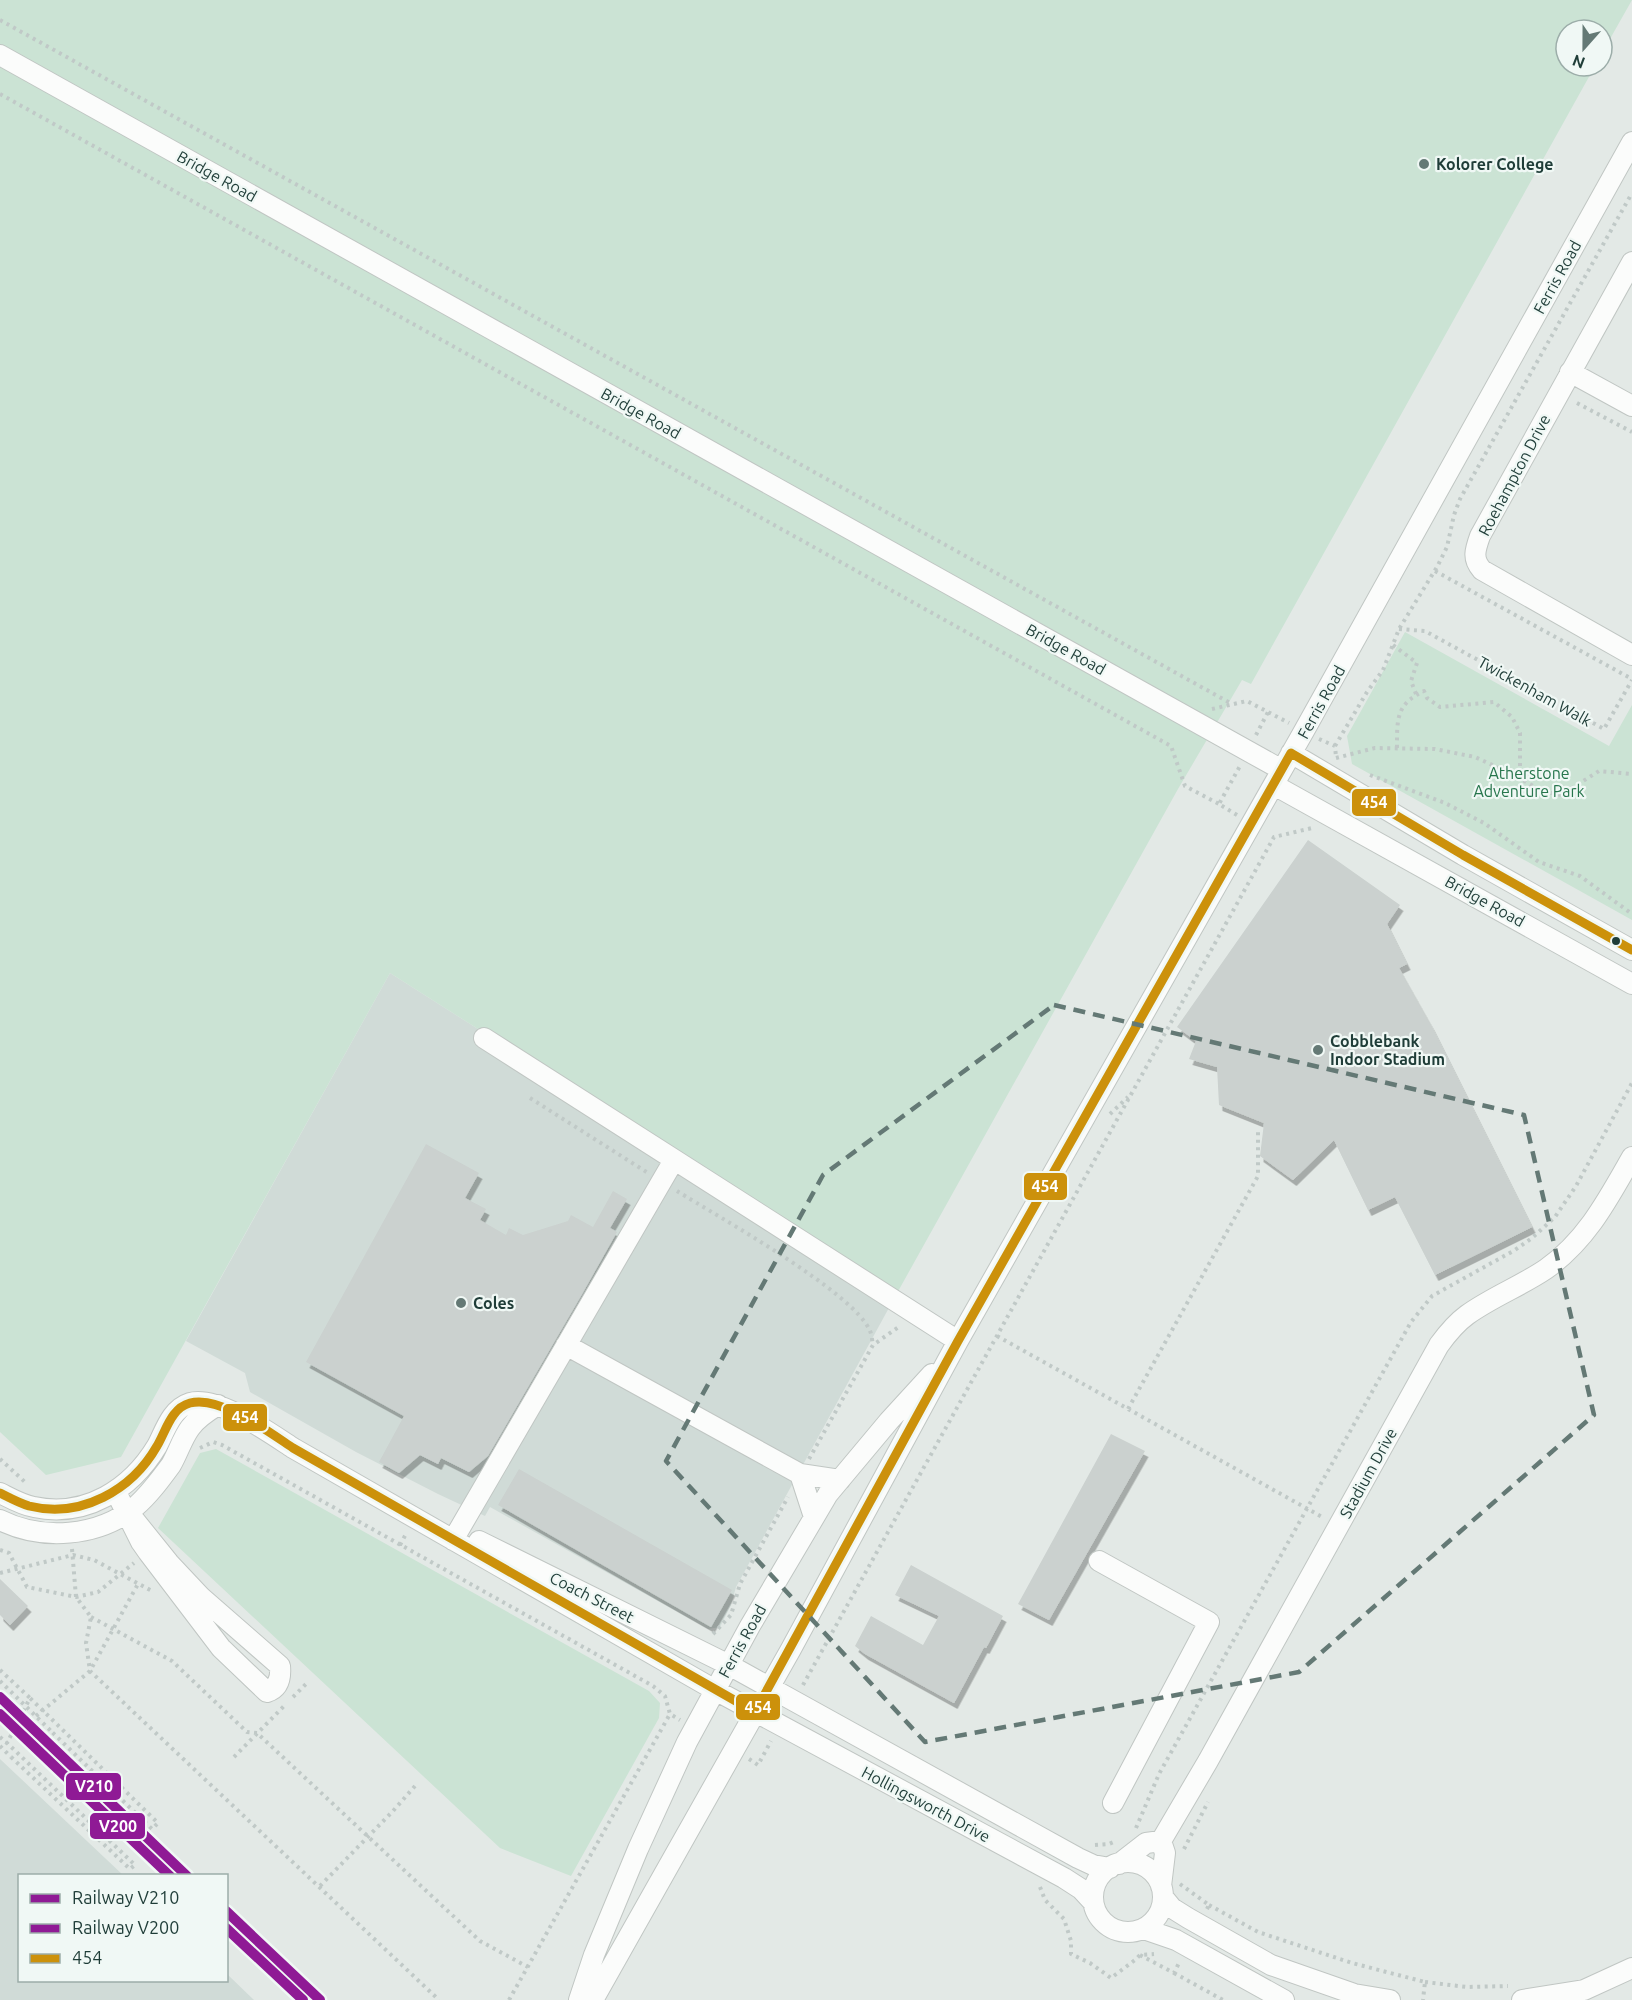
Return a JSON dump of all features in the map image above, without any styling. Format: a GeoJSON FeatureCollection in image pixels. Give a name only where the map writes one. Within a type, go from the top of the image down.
{"type":"FeatureCollection","features":[{"type":"Feature","properties":{"kind":"street","name":"Bridge Road"},"geometry":{"type":"LineString","coordinates":[[0,56],[1248,751],[1463,855],[1632,950]]}},
{"type":"Feature","properties":{"kind":"street","name":"Ferris Road"},"geometry":{"type":"LineString","coordinates":[[593,2000],[770,1688],[955,1347],[1252,824],[1632,142]]}},
{"type":"Feature","properties":{"kind":"street","name":"Roehampton Drive"},"geometry":{"type":"LineString","coordinates":[[1632,262],[1480,536],[1474,558],[1482,570],[1632,656]]}},
{"type":"Feature","properties":{"kind":"street"},"geometry":{"type":"LineString","coordinates":[[1570,372],[1632,406]]}},
{"type":"Feature","properties":{"kind":"street","name":"Bridge Road"},"geometry":{"type":"LineString","coordinates":[[1282,769],[1632,984]]}},
{"type":"Feature","properties":{"kind":"street"},"geometry":{"type":"LineString","coordinates":[[484,1038],[674,1160],[955,1347]]}},
{"type":"Feature","properties":{"kind":"street","name":"Stadium Drive"},"geometry":{"type":"LineString","coordinates":[[1161,1841],[1208,1761],[1439,1345],[1466,1316],[1545,1269],[1571,1248],[1598,1218],[1632,1157]]}},
{"type":"Feature","properties":{"kind":"street"},"geometry":{"type":"LineString","coordinates":[[456,1535],[674,1160]]}},
{"type":"Feature","properties":{"kind":"street"},"geometry":{"type":"LineString","coordinates":[[566,1346],[800,1474],[840,1480]]}},
{"type":"Feature","properties":{"kind":"street","name":"Ferris Road"},"geometry":{"type":"LineString","coordinates":[[579,2000],[594,1956],[638,1849],[695,1728],[814,1517],[828,1494],[955,1347]]}},
{"type":"Feature","properties":{"kind":"street","name":"Coach Street"},"geometry":{"type":"LineString","coordinates":[[0,1493],[34,1507],[68,1508],[116,1492],[144,1465],[169,1420],[179,1409],[191,1403],[218,1405],[456,1535],[729,1665],[770,1688]]}},
{"type":"Feature","properties":{"kind":"street"},"geometry":{"type":"LineString","coordinates":[[0,1520],[36,1533],[70,1532],[94,1527],[128,1512],[156,1485],[172,1462],[190,1428],[201,1416],[218,1405]]}},
{"type":"Feature","properties":{"kind":"street"},"geometry":{"type":"LineString","coordinates":[[800,1474],[814,1517]]}},
{"type":"Feature","properties":{"kind":"street"},"geometry":{"type":"LineString","coordinates":[[116,1492],[141,1542],[221,1648],[267,1692],[275,1688],[279,1680],[280,1666],[201,1597],[169,1563],[128,1512]]}},
{"type":"Feature","properties":{"kind":"street","name":"Coach Street"},"geometry":{"type":"LineString","coordinates":[[456,1535],[755,1712]]}},
{"type":"Feature","properties":{"kind":"street"},"geometry":{"type":"LineString","coordinates":[[1099,1561],[1209,1622],[1113,1803]]}},
{"type":"Feature","properties":{"kind":"street","name":"Hollingsworth Drive"},"geometry":{"type":"LineString","coordinates":[[770,1688],[1093,1865],[1114,1866]]}},
{"type":"Feature","properties":{"kind":"street","name":"Hollingsworth Drive"},"geometry":{"type":"LineString","coordinates":[[755,1712],[1064,1878],[1081,1889],[1094,1902]]}},
{"type":"Feature","properties":{"kind":"street"},"geometry":{"type":"LineString","coordinates":[[1144,1929],[1158,1916],[1165,1853],[1161,1841],[1146,1843],[1114,1866],[1097,1882],[1094,1902],[1096,1911],[1108,1926],[1125,1932],[1144,1929],[1176,1940],[1284,2000]]}},
{"type":"Feature","properties":{"kind":"street"},"geometry":{"type":"LineString","coordinates":[[1114,1866],[1130,1863],[1149,1870],[1157,1877],[1162,1892],[1172,1908],[1271,1965],[1354,1994],[1390,2000]]}},
{"type":"Feature","properties":{"kind":"street"},"geometry":{"type":"LineString","coordinates":[[1522,2000],[1584,1990],[1632,1968]]}},
{"type":"Feature","properties":{"kind":"path"},"geometry":{"type":"LineString","coordinates":[[0,20],[1232,705]]}},
{"type":"Feature","properties":{"kind":"path"},"geometry":{"type":"LineString","coordinates":[[0,94],[1171,746],[1185,786],[1274,837],[1313,828]]}},
{"type":"Feature","properties":{"kind":"path"},"geometry":{"type":"LineString","coordinates":[[1335,746],[1383,670],[1399,629],[1435,571],[1447,547],[1460,499],[1632,193]]}},
{"type":"Feature","properties":{"kind":"path"},"geometry":{"type":"LineString","coordinates":[[1571,413],[1589,382]]}},
{"type":"Feature","properties":{"kind":"path"},"geometry":{"type":"LineString","coordinates":[[1577,403],[1632,432]]}},
{"type":"Feature","properties":{"kind":"path"},"geometry":{"type":"LineString","coordinates":[[1435,571],[1632,680]]}},
{"type":"Feature","properties":{"kind":"path","name":"Twickenham Walk"},"geometry":{"type":"LineString","coordinates":[[1399,629],[1425,631],[1604,729],[1632,680]]}},
{"type":"Feature","properties":{"kind":"path"},"geometry":{"type":"LineString","coordinates":[[1393,645],[1417,663],[1411,681],[1416,694]]}},
{"type":"Feature","properties":{"kind":"path"},"geometry":{"type":"LineString","coordinates":[[1397,748],[1400,712],[1408,698],[1416,694],[1424,691],[1427,698],[1440,707],[1494,702],[1512,717],[1520,733],[1520,778]]}},
{"type":"Feature","properties":{"kind":"path"},"geometry":{"type":"LineString","coordinates":[[1219,804],[1268,712]]}},
{"type":"Feature","properties":{"kind":"path"},"geometry":{"type":"LineString","coordinates":[[1345,762],[1336,758],[1375,748],[1435,749],[1475,757],[1542,791],[1561,795],[1599,771],[1632,774]]}},
{"type":"Feature","properties":{"kind":"path"},"geometry":{"type":"LineString","coordinates":[[1362,771],[1380,781],[1445,803],[1484,823],[1539,862],[1580,876],[1632,914]]}},
{"type":"Feature","properties":{"kind":"path"},"geometry":{"type":"LineString","coordinates":[[810,1673],[1274,837]]}},
{"type":"Feature","properties":{"kind":"path"},"geometry":{"type":"LineString","coordinates":[[530,1098],[834,1292],[861,1318],[870,1331],[873,1345]]}},
{"type":"Feature","properties":{"kind":"path"},"geometry":{"type":"LineString","coordinates":[[1128,1409],[1258,1176],[1258,1131]]}},
{"type":"Feature","properties":{"kind":"path"},"geometry":{"type":"LineString","coordinates":[[997,1336],[1308,1510]]}},
{"type":"Feature","properties":{"kind":"path"},"geometry":{"type":"LineString","coordinates":[[196,1451],[209,1443],[222,1445],[653,1686],[664,1696],[670,1714],[695,1728]]}},
{"type":"Feature","properties":{"kind":"path"},"geometry":{"type":"LineString","coordinates":[[0,1460],[28,1485]]}},
{"type":"Feature","properties":{"kind":"path"},"geometry":{"type":"LineString","coordinates":[[70,1532],[76,1598],[91,1617],[172,1661],[247,1732],[257,1733],[480,1941],[528,1967]]}},
{"type":"Feature","properties":{"kind":"path"},"geometry":{"type":"LineString","coordinates":[[0,1550],[9,1553],[27,1587],[76,1598],[98,1592],[148,1552]]}},
{"type":"Feature","properties":{"kind":"path"},"geometry":{"type":"LineString","coordinates":[[0,1573],[73,1555],[94,1560],[156,1593]]}},
{"type":"Feature","properties":{"kind":"path"},"geometry":{"type":"LineString","coordinates":[[36,1716],[90,1671],[138,1584]]}},
{"type":"Feature","properties":{"kind":"path"},"geometry":{"type":"LineString","coordinates":[[713,1634],[731,1615]]}},
{"type":"Feature","properties":{"kind":"path"},"geometry":{"type":"LineString","coordinates":[[91,1617],[86,1643],[90,1671],[439,2000]]}},
{"type":"Feature","properties":{"kind":"path"},"geometry":{"type":"LineString","coordinates":[[0,1670],[158,1823],[152,1828],[0,1681]]}},
{"type":"Feature","properties":{"kind":"path"},"geometry":{"type":"LineString","coordinates":[[234,1757],[306,1684]]}},
{"type":"Feature","properties":{"kind":"path"},"geometry":{"type":"LineString","coordinates":[[7,1743],[30,1698]]}},
{"type":"Feature","properties":{"kind":"path"},"geometry":{"type":"LineString","coordinates":[[509,2000],[670,1714]]}},
{"type":"Feature","properties":{"kind":"path"},"geometry":{"type":"LineString","coordinates":[[0,1737],[135,1865],[130,1869],[0,1746]]}},
{"type":"Feature","properties":{"kind":"path"},"geometry":{"type":"LineString","coordinates":[[733,1750],[758,1765]]}},
{"type":"Feature","properties":{"kind":"path"},"geometry":{"type":"LineString","coordinates":[[320,1886],[415,1786]]}},
{"type":"Feature","properties":{"kind":"path"},"geometry":{"type":"LineString","coordinates":[[1045,1900],[1064,1919],[1071,1941],[1071,1954],[1090,1963],[1111,1978],[1140,1955],[1223,2000]]}},
{"type":"Feature","properties":{"kind":"path"},"geometry":{"type":"LineString","coordinates":[[1209,1905],[1258,1932],[1352,1963],[1425,1982],[1467,1987],[1508,1986]]}},
{"type":"Feature","properties":{"kind":"path"},"geometry":{"type":"LineString","coordinates":[[1174,1973],[1180,1961]]}},
{"type":"Feature","properties":{"kind":"path"},"geometry":{"type":"LineString","coordinates":[[1423,2000],[1425,1982]]}},
{"type":"Feature","properties":{"kind":"highlighted area"},"geometry":{"type":"Polygon","coordinates":[[[1054,1005],[1524,1115],[1594,1415],[1299,1672],[925,1742],[666,1461],[823,1175],[1054,1005]]]}},
{"type":"Feature","properties":{"kind":"shaded area"},"geometry":{"type":"Polygon","coordinates":[[[390,973],[896,1295],[736,1587],[731,1605],[720,1627],[708,1629],[490,1507],[485,1516],[356,1452],[250,1392],[245,1373],[186,1341],[390,973]]]}},
{"type":"Feature","properties":{"kind":"shaded area"},"geometry":{"type":"Polygon","coordinates":[[[0,1759],[122,1874],[18,1874],[18,1982],[228,1982],[228,1975],[254,2000],[0,2000],[0,1759]]]}},
{"type":"Feature","properties":{"kind":"green space"},"geometry":{"type":"Polygon","coordinates":[[[0,0],[1632,0],[1614,32],[1614,18],[1554,18],[1554,78],[1588,78],[1251,684],[1242,680],[1178,789],[896,1295],[390,973],[121,1457],[46,1475],[0,1432],[0,0]]]}},
{"type":"Feature","properties":{"kind":"green space","name":"Atherstone Adventure Park"},"geometry":{"type":"Polygon","coordinates":[[[1405,632],[1609,746],[1632,705],[1632,920],[1352,764],[1347,736],[1405,632]]]}},
{"type":"Feature","properties":{"kind":"green space"},"geometry":{"type":"Polygon","coordinates":[[[216,1449],[649,1691],[660,1703],[659,1718],[571,1876],[500,1848],[158,1528],[200,1453],[216,1449]]]}},
{"type":"Feature","properties":{"kind":"building","name":"Cobblebank Indoor Stadium"},"geometry":{"type":"Polygon","coordinates":[[[1308,840],[1400,905],[1387,924],[1407,964],[1399,968],[1431,1025],[1532,1227],[1435,1275],[1395,1197],[1368,1210],[1334,1140],[1293,1180],[1260,1156],[1264,1123],[1219,1105],[1217,1067],[1189,1059],[1196,1041],[1177,1027],[1308,840]]]}},
{"type":"Feature","properties":{"kind":"building"},"geometry":{"type":"Polygon","coordinates":[[[426,1144],[479,1173],[465,1198],[486,1209],[480,1220],[506,1235],[509,1228],[523,1235],[568,1221],[571,1215],[593,1227],[613,1191],[627,1199],[610,1228],[617,1232],[581,1296],[488,1456],[469,1472],[441,1458],[438,1464],[420,1455],[399,1473],[379,1462],[404,1416],[306,1362],[426,1144]]]}},
{"type":"Feature","properties":{"kind":"building"},"geometry":{"type":"Polygon","coordinates":[[[1111,1434],[1145,1451],[1049,1620],[1018,1604],[1111,1434]]]}},
{"type":"Feature","properties":{"kind":"building"},"geometry":{"type":"Polygon","coordinates":[[[519,1469],[732,1590],[711,1627],[498,1505],[519,1469]]]}},
{"type":"Feature","properties":{"kind":"building"},"geometry":{"type":"Polygon","coordinates":[[[911,1565],[1003,1616],[954,1703],[865,1654],[855,1646],[871,1616],[923,1645],[939,1616],[895,1595],[911,1565]]]}},
{"type":"Feature","properties":{"kind":"building"},"geometry":{"type":"Polygon","coordinates":[[[0,1579],[28,1606],[10,1625],[0,1615],[0,1579]]]}},
{"type":"Feature","properties":{"kind":"rail line","name":"V210"},"geometry":{"type":"LineString","coordinates":[[0,1697],[185,1874]]}},
{"type":"Feature","properties":{"kind":"rail line","name":"V200"},"geometry":{"type":"LineString","coordinates":[[0,1714],[168,1874]]}},
{"type":"Feature","properties":{"kind":"rail line","name":"V210"},"geometry":{"type":"LineString","coordinates":[[228,1913],[320,2000]]}},
{"type":"Feature","properties":{"kind":"rail line","name":"V200"},"geometry":{"type":"LineString","coordinates":[[228,1930],[303,2000]]}},
{"type":"Feature","properties":{"kind":"transit line","name":"454"},"geometry":{"type":"LineString","coordinates":[[0,1493],[25,1505],[48,1509],[86,1504],[103,1497],[134,1476],[157,1446],[178,1410],[190,1403],[215,1404],[244,1416],[293,1448],[755,1712],[958,1341],[1291,753],[1463,855],[1632,950]]}},
{"type":"Feature","properties":{"kind":"place","name":"Kolorer College"},"geometry":{"type":"Point","coordinates":[1424,164]}},
{"type":"Feature","properties":{"kind":"place","name":"Cobblebank Indoor Stadium"},"geometry":{"type":"Point","coordinates":[1318,1050]}},
{"type":"Feature","properties":{"kind":"place","name":"Coles"},"geometry":{"type":"Point","coordinates":[461,1303]}}]}
